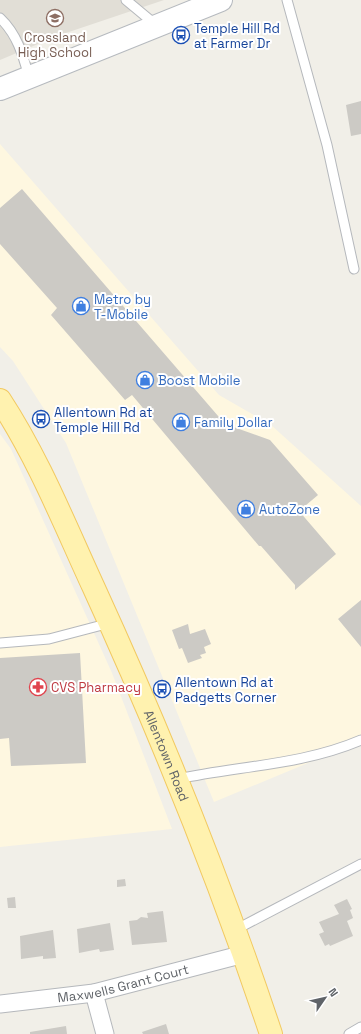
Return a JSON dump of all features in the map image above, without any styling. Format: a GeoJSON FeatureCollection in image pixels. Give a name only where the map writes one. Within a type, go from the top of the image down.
{"type":"FeatureCollection","features":[{"type":"Feature","properties":{"kind":"main road"},"geometry":{"type":"LineString","coordinates":[[0,89],[221,0]]}},
{"type":"Feature","properties":{"kind":"main road","name":"Allentown Road"},"geometry":{"type":"LineString","coordinates":[[1,405],[32,453],[110,623],[178,779],[244,954],[271,1034]]}},
{"type":"Feature","properties":{"kind":"street","name":"Maxwells Grant Court"},"geometry":{"type":"LineString","coordinates":[[0,1004],[94,993],[244,954]]}},
{"type":"Feature","properties":{"kind":"street"},"geometry":{"type":"LineString","coordinates":[[94,993],[105,1034]]}},
{"type":"Feature","properties":{"kind":"lane"},"geometry":{"type":"LineString","coordinates":[[126,0],[157,26]]}},
{"type":"Feature","properties":{"kind":"lane"},"geometry":{"type":"LineString","coordinates":[[287,0],[327,145],[354,269]]}},
{"type":"Feature","properties":{"kind":"lane"},"geometry":{"type":"LineString","coordinates":[[0,18],[9,28],[19,46],[28,77]]}},
{"type":"Feature","properties":{"kind":"lane"},"geometry":{"type":"LineString","coordinates":[[0,643],[49,639],[110,623]]}},
{"type":"Feature","properties":{"kind":"lane"},"geometry":{"type":"LineString","coordinates":[[178,779],[212,772],[242,769],[309,757],[338,749],[361,740]]}},
{"type":"Feature","properties":{"kind":"lane"},"geometry":{"type":"LineString","coordinates":[[235,930],[361,864]]}},
{"type":"Feature","properties":{"kind":"lane"},"geometry":{"type":"LineString","coordinates":[[349,1034],[361,1027]]}},
{"type":"Feature","properties":{"kind":"shaded area","name":"Crossland High School"},"geometry":{"type":"Polygon","coordinates":[[[0,0],[164,0],[57,36],[0,60],[0,0]]]}},
{"type":"Feature","properties":{"kind":"shaded area"},"geometry":{"type":"Polygon","coordinates":[[[0,144],[219,395],[271,425],[361,506],[361,741],[214,802],[66,443],[13,361],[0,347],[0,144]]]}},
{"type":"Feature","properties":{"kind":"shaded area"},"geometry":{"type":"Polygon","coordinates":[[[0,434],[11,449],[112,673],[172,829],[0,847],[0,434]]]}},
{"type":"Feature","properties":{"kind":"building"},"geometry":{"type":"Polygon","coordinates":[[[361,101],[361,134],[351,136],[346,105],[361,101]]]}},
{"type":"Feature","properties":{"kind":"building"},"geometry":{"type":"Polygon","coordinates":[[[22,189],[225,424],[270,440],[318,495],[299,511],[336,554],[295,590],[295,585],[261,546],[259,546],[132,395],[125,400],[51,315],[57,308],[0,244],[0,208],[22,189]]]}},
{"type":"Feature","properties":{"kind":"building"},"geometry":{"type":"Polygon","coordinates":[[[361,600],[361,647],[338,619],[361,600]]]}},
{"type":"Feature","properties":{"kind":"building"},"geometry":{"type":"Polygon","coordinates":[[[188,624],[190,634],[205,629],[211,644],[204,647],[206,653],[200,655],[202,658],[188,663],[182,648],[179,649],[172,630],[188,624]]]}},
{"type":"Feature","properties":{"kind":"building"},"geometry":{"type":"Polygon","coordinates":[[[80,653],[86,763],[11,766],[9,738],[0,739],[0,658],[80,653]]]}},
{"type":"Feature","properties":{"kind":"building"},"geometry":{"type":"Polygon","coordinates":[[[125,879],[126,886],[117,887],[117,880],[125,879]]]}},
{"type":"Feature","properties":{"kind":"building"},"geometry":{"type":"Polygon","coordinates":[[[15,897],[16,908],[8,908],[7,898],[15,897]]]}},
{"type":"Feature","properties":{"kind":"building"},"geometry":{"type":"Polygon","coordinates":[[[347,899],[352,909],[350,910],[353,918],[347,921],[353,936],[330,946],[329,944],[325,946],[319,934],[324,932],[319,922],[339,914],[334,905],[347,899]]]}},
{"type":"Feature","properties":{"kind":"building"},"geometry":{"type":"Polygon","coordinates":[[[163,911],[167,942],[132,945],[129,921],[137,920],[141,917],[148,918],[147,913],[163,911]]]}},
{"type":"Feature","properties":{"kind":"building"},"geometry":{"type":"Polygon","coordinates":[[[110,923],[114,950],[100,952],[99,949],[79,953],[77,929],[110,923]]]}},
{"type":"Feature","properties":{"kind":"building"},"geometry":{"type":"Polygon","coordinates":[[[53,930],[56,958],[43,959],[43,956],[21,959],[20,936],[53,930]]]}},
{"type":"Feature","properties":{"kind":"building"},"geometry":{"type":"Polygon","coordinates":[[[166,1024],[169,1034],[143,1034],[142,1032],[166,1024]]]}},
{"type":"Feature","properties":{"kind":"building"},"geometry":{"type":"Polygon","coordinates":[[[66,1026],[67,1034],[30,1034],[30,1032],[66,1026]]]}},
{"type":"Feature","properties":{"kind":"place","name":"Crossland High School"},"geometry":{"type":"Point","coordinates":[55,18]}},
{"type":"Feature","properties":{"kind":"place","name":"Temple Hill Rd at Farmer Dr"},"geometry":{"type":"Point","coordinates":[181,35]}},
{"type":"Feature","properties":{"kind":"place","name":"Metro by T-Mobile"},"geometry":{"type":"Point","coordinates":[81,306]}},
{"type":"Feature","properties":{"kind":"place","name":"Boost Mobile"},"geometry":{"type":"Point","coordinates":[145,380]}},
{"type":"Feature","properties":{"kind":"place","name":"Allentown Rd at Temple Hill Rd"},"geometry":{"type":"Point","coordinates":[41,419]}},
{"type":"Feature","properties":{"kind":"place","name":"Family Dollar"},"geometry":{"type":"Point","coordinates":[181,422]}},
{"type":"Feature","properties":{"kind":"place","name":"AutoZone"},"geometry":{"type":"Point","coordinates":[246,509]}},
{"type":"Feature","properties":{"kind":"place","name":"CVS Pharmacy"},"geometry":{"type":"Point","coordinates":[38,687]}},
{"type":"Feature","properties":{"kind":"place","name":"Allentown Rd at Padgetts Corner"},"geometry":{"type":"Point","coordinates":[162,689]}}]}
